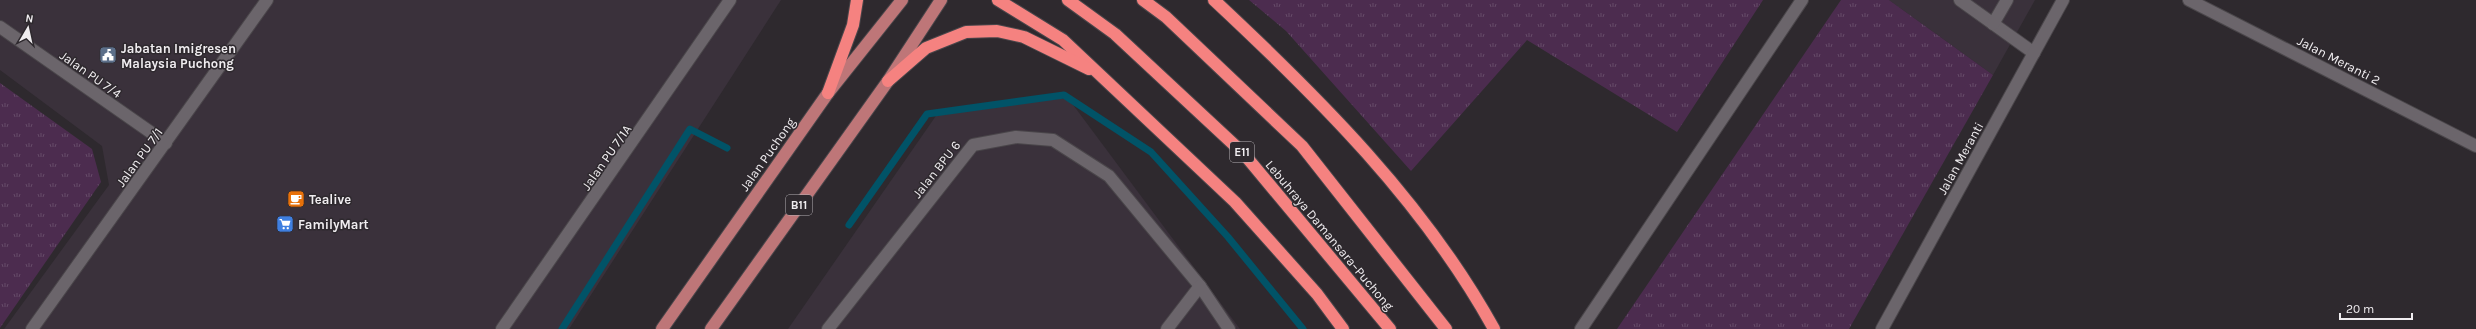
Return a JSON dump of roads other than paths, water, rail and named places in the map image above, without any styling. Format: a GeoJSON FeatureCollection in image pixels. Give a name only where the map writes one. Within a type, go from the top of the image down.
{"type":"FeatureCollection","features":[{"type":"Feature","properties":{"kind":"highway"},"geometry":{"type":"LineString","coordinates":[[828,93],[853,25],[857,0]]}},
{"type":"Feature","properties":{"kind":"highway"},"geometry":{"type":"LineString","coordinates":[[998,0],[1064,40],[1235,202],[1317,294],[1343,329]]}},
{"type":"Feature","properties":{"kind":"highway","name":"Lebuhraya Damansara–Puchong"},"geometry":{"type":"LineString","coordinates":[[1068,0],[1115,34],[1244,154],[1390,329]]}},
{"type":"Feature","properties":{"kind":"highway"},"geometry":{"type":"LineString","coordinates":[[1143,0],[1166,16],[1302,146],[1446,329]]}},
{"type":"Feature","properties":{"kind":"highway"},"geometry":{"type":"LineString","coordinates":[[1214,0],[1345,129],[1437,237],[1494,329]]}},
{"type":"Feature","properties":{"kind":"highway"},"geometry":{"type":"LineString","coordinates":[[888,81],[926,48],[966,32],[997,31],[1024,37],[1102,76]]}},
{"type":"Feature","properties":{"kind":"main road","name":"Jalan Puchong"},"geometry":{"type":"LineString","coordinates":[[662,329],[828,93],[902,0]]}},
{"type":"Feature","properties":{"kind":"main road","name":"B11"},"geometry":{"type":"LineString","coordinates":[[711,329],[888,81],[941,0]]}},
{"type":"Feature","properties":{"kind":"street","name":"Jalan PU 7/1"},"geometry":{"type":"LineString","coordinates":[[32,329],[267,0]]}},
{"type":"Feature","properties":{"kind":"street","name":"Jalan PU 7/1A"},"geometry":{"type":"LineString","coordinates":[[502,329],[730,0]]}},
{"type":"Feature","properties":{"kind":"street"},"geometry":{"type":"LineString","coordinates":[[1581,329],[1802,0]]}},
{"type":"Feature","properties":{"kind":"street"},"geometry":{"type":"LineString","coordinates":[[1960,0],[2034,53]]}},
{"type":"Feature","properties":{"kind":"street"},"geometry":{"type":"LineString","coordinates":[[1993,24],[2007,0]]}},
{"type":"Feature","properties":{"kind":"street","name":"Jalan Meranti"},"geometry":{"type":"LineString","coordinates":[[1882,329],[2063,0]]}},
{"type":"Feature","properties":{"kind":"street","name":"Jalan Meranti 2"},"geometry":{"type":"LineString","coordinates":[[2189,0],[2476,146]]}},
{"type":"Feature","properties":{"kind":"street","name":"Jalan PU 7/4"},"geometry":{"type":"LineString","coordinates":[[0,27],[166,143]]}},
{"type":"Feature","properties":{"kind":"street","name":"Jalan BPU 6"},"geometry":{"type":"LineString","coordinates":[[828,329],[973,145],[1016,137],[1053,140],[1109,176],[1200,286],[1229,329]]}},
{"type":"Feature","properties":{"kind":"street"},"geometry":{"type":"LineString","coordinates":[[1167,329],[1200,286]]}},
{"type":"Feature","properties":{"kind":"waterway"},"geometry":{"type":"LineString","coordinates":[[849,225],[927,114],[1064,95],[1151,152],[1228,237],[1303,329]]}},
{"type":"Feature","properties":{"kind":"waterway"},"geometry":{"type":"LineString","coordinates":[[562,329],[690,129],[727,148]]}},
{"type":"Feature","properties":{"kind":"place","name":"Jabatan Imigresen Malaysia Puchong"},"geometry":{"type":"Point","coordinates":[108,55]}},
{"type":"Feature","properties":{"kind":"place","name":"Tealive"},"geometry":{"type":"Point","coordinates":[296,199]}},
{"type":"Feature","properties":{"kind":"place","name":"FamilyMart"},"geometry":{"type":"Point","coordinates":[285,224]}}]}
